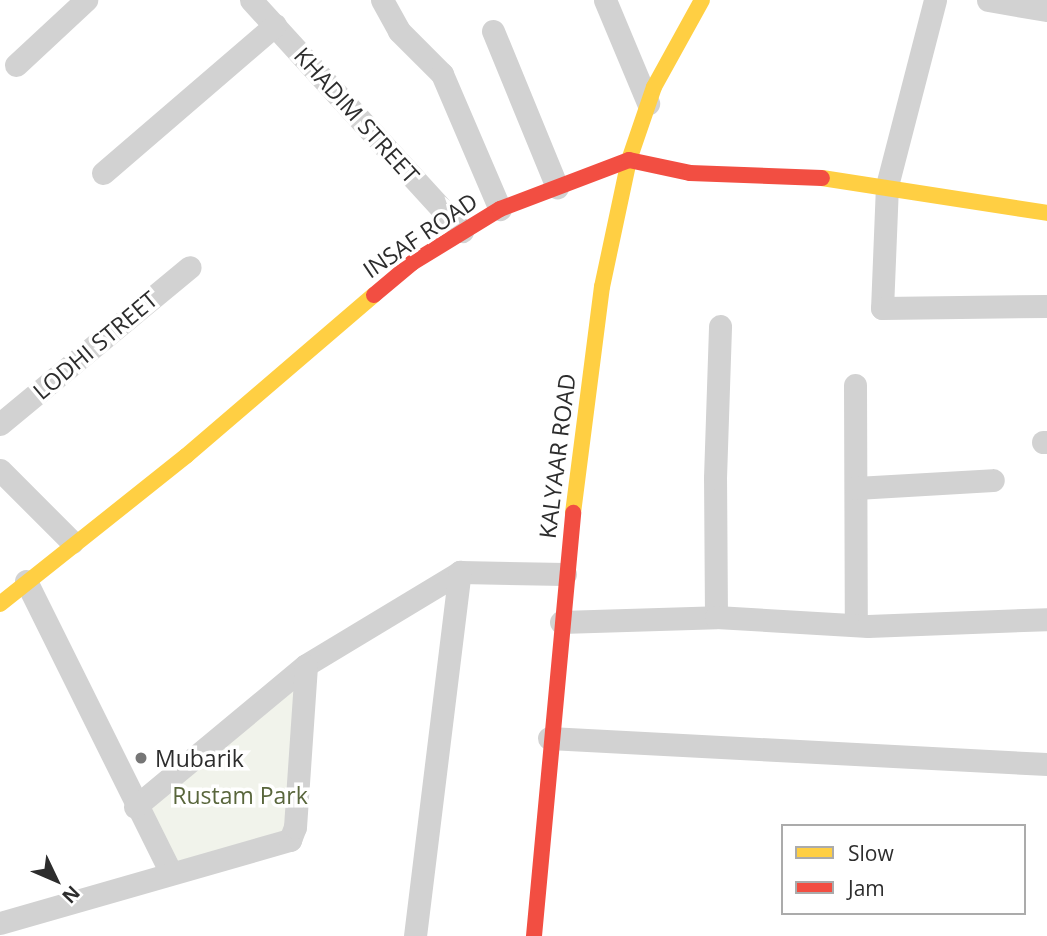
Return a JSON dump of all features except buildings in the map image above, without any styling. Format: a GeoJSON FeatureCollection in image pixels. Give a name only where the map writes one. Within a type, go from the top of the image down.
{"type":"FeatureCollection","features":[{"type":"Feature","properties":{"kind":"street"},"geometry":{"type":"LineString","coordinates":[[16,65],[86,0]]}},
{"type":"Feature","properties":{"kind":"street","name":"KHADIM STREET"},"geometry":{"type":"LineString","coordinates":[[251,0],[462,231]]}},
{"type":"Feature","properties":{"kind":"street"},"geometry":{"type":"LineString","coordinates":[[382,0],[399,31],[442,74],[500,209]]}},
{"type":"Feature","properties":{"kind":"street"},"geometry":{"type":"LineString","coordinates":[[605,0],[648,103]]}},
{"type":"Feature","properties":{"kind":"street","name":"KALYAAR ROAD"},"geometry":{"type":"LineString","coordinates":[[534,936],[565,574],[602,287],[618,229],[629,160],[648,103],[702,0]]}},
{"type":"Feature","properties":{"kind":"street"},"geometry":{"type":"LineString","coordinates":[[935,0],[887,186],[882,308],[1047,306]]}},
{"type":"Feature","properties":{"kind":"street"},"geometry":{"type":"LineString","coordinates":[[988,0],[1046,10]]}},
{"type":"Feature","properties":{"kind":"street"},"geometry":{"type":"LineString","coordinates":[[103,173],[275,25]]}},
{"type":"Feature","properties":{"kind":"street"},"geometry":{"type":"LineString","coordinates":[[493,31],[558,187]]}},
{"type":"Feature","properties":{"kind":"street"},"geometry":{"type":"LineString","coordinates":[[629,160],[690,173],[817,177],[1047,213]]}},
{"type":"Feature","properties":{"kind":"street","name":"INSAF ROAD"},"geometry":{"type":"LineString","coordinates":[[0,604],[72,542],[186,456],[412,263],[500,209],[629,160]]}},
{"type":"Feature","properties":{"kind":"street","name":"LODHI STREET"},"geometry":{"type":"LineString","coordinates":[[0,424],[190,267]]}},
{"type":"Feature","properties":{"kind":"street"},"geometry":{"type":"LineString","coordinates":[[716,617],[715,478],[720,326]]}},
{"type":"Feature","properties":{"kind":"street"},"geometry":{"type":"LineString","coordinates":[[855,384],[856,625]]}},
{"type":"Feature","properties":{"kind":"street"},"geometry":{"type":"LineString","coordinates":[[0,470],[72,542]]}},
{"type":"Feature","properties":{"kind":"street"},"geometry":{"type":"LineString","coordinates":[[856,488],[993,480]]}},
{"type":"Feature","properties":{"kind":"street"},"geometry":{"type":"LineString","coordinates":[[135,807],[306,664],[460,572],[565,574]]}},
{"type":"Feature","properties":{"kind":"street"},"geometry":{"type":"LineString","coordinates":[[415,936],[460,572]]}},
{"type":"Feature","properties":{"kind":"street"},"geometry":{"type":"LineString","coordinates":[[26,581],[135,807],[170,871]]}},
{"type":"Feature","properties":{"kind":"street"},"geometry":{"type":"LineString","coordinates":[[561,622],[716,617],[856,625],[1047,619]]}},
{"type":"Feature","properties":{"kind":"street"},"geometry":{"type":"LineString","coordinates":[[0,923],[170,871],[290,840],[295,827],[306,664]]}},
{"type":"Feature","properties":{"kind":"street"},"geometry":{"type":"LineString","coordinates":[[550,738],[1047,764]]}},
{"type":"Feature","properties":{"kind":"green space","name":"Rustam Park"},"geometry":{"type":"Polygon","coordinates":[[[306,665],[295,827],[170,871],[138,804],[306,665]]]}},
{"type":"Feature","properties":{"kind":"traffic: slow"},"geometry":{"type":"LineString","coordinates":[[573,513],[602,287],[629,160],[654,87],[702,0]]}},
{"type":"Feature","properties":{"kind":"traffic: slow"},"geometry":{"type":"LineString","coordinates":[[822,178],[1047,213]]}},
{"type":"Feature","properties":{"kind":"traffic: slow"},"geometry":{"type":"LineString","coordinates":[[0,604],[186,456],[374,295]]}},
{"type":"Feature","properties":{"kind":"traffic: jam"},"geometry":{"type":"LineString","coordinates":[[374,295],[412,263],[500,209],[629,160],[690,173],[822,178]]}},
{"type":"Feature","properties":{"kind":"traffic: jam"},"geometry":{"type":"LineString","coordinates":[[534,936],[573,513]]}},
{"type":"Feature","properties":{"kind":"place","name":"Mubarik"},"geometry":{"type":"Point","coordinates":[141,758]}}]}
